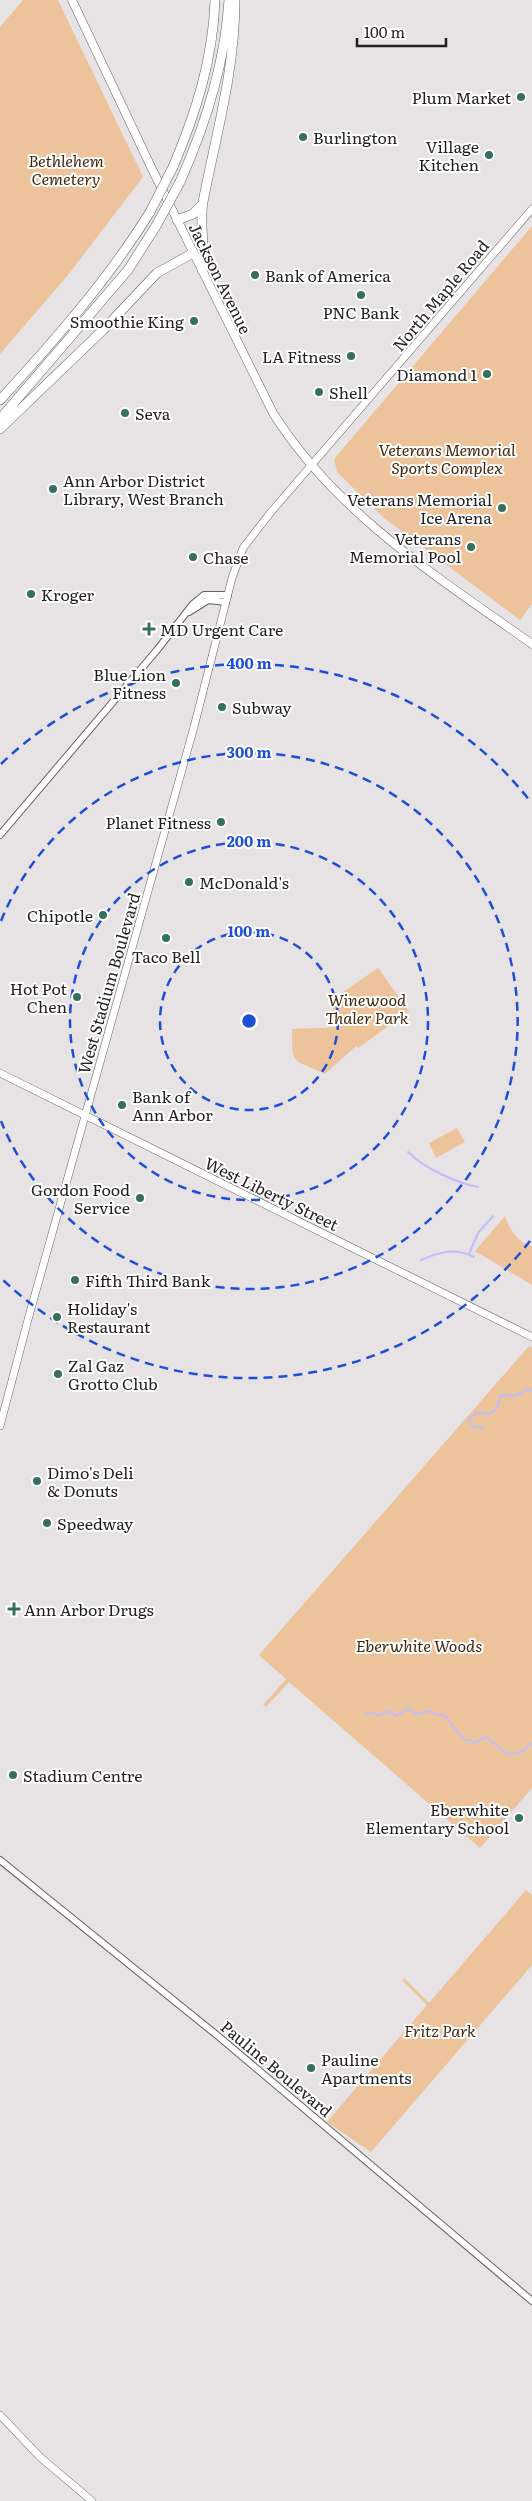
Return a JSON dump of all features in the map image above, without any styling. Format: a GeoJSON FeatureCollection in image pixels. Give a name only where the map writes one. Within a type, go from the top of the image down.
{"type":"FeatureCollection","features":[{"type":"Feature","properties":{"kind":"highway"},"geometry":{"type":"LineString","coordinates":[[0,400],[102,282],[126,251],[150,212],[188,132],[207,68],[216,0]]}},
{"type":"Feature","properties":{"kind":"highway"},"geometry":{"type":"LineString","coordinates":[[0,419],[128,270],[156,226],[180,182],[209,108],[222,52],[228,0]]}},
{"type":"Feature","properties":{"kind":"highway"},"geometry":{"type":"LineString","coordinates":[[202,270],[204,255],[201,229],[203,204],[227,96],[232,57],[235,0]]}},
{"type":"Feature","properties":{"kind":"highway"},"geometry":{"type":"LineString","coordinates":[[177,220],[194,214],[203,204]]}},
{"type":"Feature","properties":{"kind":"highway"},"geometry":{"type":"LineString","coordinates":[[0,429],[103,330],[157,273],[193,253]]}},
{"type":"Feature","properties":{"kind":"main road","name":"Jackson Avenue"},"geometry":{"type":"LineString","coordinates":[[72,0],[193,253],[273,413],[294,446],[310,466],[367,522],[532,644]]}},
{"type":"Feature","properties":{"kind":"main road","name":"North Maple Road"},"geometry":{"type":"LineString","coordinates":[[243,548],[253,533],[310,466],[532,209]]}},
{"type":"Feature","properties":{"kind":"main road","name":"West Stadium Boulevard"},"geometry":{"type":"LineString","coordinates":[[0,1426],[135,941],[227,599],[243,548]]}},
{"type":"Feature","properties":{"kind":"main road","name":"West Liberty Street"},"geometry":{"type":"LineString","coordinates":[[0,1073],[532,1337]]}},
{"type":"Feature","properties":{"kind":"main road"},"geometry":{"type":"LineString","coordinates":[[0,2415],[40,2457],[92,2501]]}},
{"type":"Feature","properties":{"kind":"street"},"geometry":{"type":"LineString","coordinates":[[0,835],[189,612],[208,600],[227,599]]}},
{"type":"Feature","properties":{"kind":"street","name":"Pauline Boulevard"},"geometry":{"type":"LineString","coordinates":[[0,1860],[218,2036],[532,2302]]}},
{"type":"Feature","properties":{"kind":"green space","name":"Bethlehem Cemetery"},"geometry":{"type":"Polygon","coordinates":[[[23,0],[58,0],[143,177],[68,275],[0,354],[0,27],[23,0]]]}},
{"type":"Feature","properties":{"kind":"green space","name":"Veterans Memorial Sports Complex"},"geometry":{"type":"Polygon","coordinates":[[[532,226],[532,604],[520,620],[384,518],[337,472],[334,459],[532,226]]]}},
{"type":"Feature","properties":{"kind":"green space","name":"Winewood Thaler Park"},"geometry":{"type":"Polygon","coordinates":[[[378,968],[409,1011],[358,1048],[356,1046],[325,1074],[296,1060],[293,1050],[292,1029],[340,1027],[330,1001],[378,968]]]}},
{"type":"Feature","properties":{"kind":"green space"},"geometry":{"type":"Polygon","coordinates":[[[457,1128],[465,1142],[436,1158],[429,1143],[457,1128]]]}},
{"type":"Feature","properties":{"kind":"green space"},"geometry":{"type":"Polygon","coordinates":[[[505,1216],[518,1239],[532,1246],[532,1285],[475,1251],[505,1216]]]}},
{"type":"Feature","properties":{"kind":"green space","name":"Eberwhite Woods"},"geometry":{"type":"Polygon","coordinates":[[[529,1346],[532,1348],[532,1788],[480,1848],[289,1682],[266,1707],[263,1705],[286,1679],[259,1655],[529,1346]]]}},
{"type":"Feature","properties":{"kind":"green space","name":"Fritz Park"},"geometry":{"type":"Polygon","coordinates":[[[526,1890],[532,1895],[532,1965],[371,2152],[327,2122],[427,2005],[402,1980],[404,1978],[429,2003],[526,1890]]]}},
{"type":"Feature","properties":{"kind":"waterway"},"geometry":{"type":"LineString","coordinates":[[408,1152],[423,1164],[441,1174],[478,1187]]}},
{"type":"Feature","properties":{"kind":"waterway"},"geometry":{"type":"LineString","coordinates":[[469,1254],[478,1233],[493,1216]]}},
{"type":"Feature","properties":{"kind":"waterway"},"geometry":{"type":"LineString","coordinates":[[421,1260],[454,1251],[474,1257]]}},
{"type":"Feature","properties":{"kind":"waterway"},"geometry":{"type":"LineString","coordinates":[[484,1428],[474,1427],[470,1424],[469,1420],[477,1412],[490,1414],[497,1408],[501,1395],[515,1396],[528,1389],[532,1391]]}},
{"type":"Feature","properties":{"kind":"waterway"},"geometry":{"type":"LineString","coordinates":[[366,1714],[371,1712],[378,1716],[389,1711],[395,1716],[409,1709],[416,1714],[430,1711],[437,1715],[444,1715],[464,1740],[471,1740],[474,1743],[486,1737],[507,1754],[520,1753],[532,1743]]}},
{"type":"Feature","properties":{"kind":"place","name":"Plum Market"},"geometry":{"type":"Point","coordinates":[521,97]}},
{"type":"Feature","properties":{"kind":"place","name":"Burlington"},"geometry":{"type":"Point","coordinates":[303,137]}},
{"type":"Feature","properties":{"kind":"place","name":"Village Kitchen"},"geometry":{"type":"Point","coordinates":[489,155]}},
{"type":"Feature","properties":{"kind":"place","name":"Bank of America"},"geometry":{"type":"Point","coordinates":[255,275]}},
{"type":"Feature","properties":{"kind":"place","name":"PNC Bank"},"geometry":{"type":"Point","coordinates":[361,295]}},
{"type":"Feature","properties":{"kind":"place","name":"Smoothie King"},"geometry":{"type":"Point","coordinates":[194,321]}},
{"type":"Feature","properties":{"kind":"place","name":"LA Fitness"},"geometry":{"type":"Point","coordinates":[351,356]}},
{"type":"Feature","properties":{"kind":"place","name":"Diamond 1"},"geometry":{"type":"Point","coordinates":[487,374]}},
{"type":"Feature","properties":{"kind":"place","name":"Shell"},"geometry":{"type":"Point","coordinates":[319,392]}},
{"type":"Feature","properties":{"kind":"place","name":"Seva"},"geometry":{"type":"Point","coordinates":[125,413]}},
{"type":"Feature","properties":{"kind":"place","name":"Ann Arbor District Library, West Branch"},"geometry":{"type":"Point","coordinates":[53,489]}},
{"type":"Feature","properties":{"kind":"place","name":"Veterans Memorial Ice Arena"},"geometry":{"type":"Point","coordinates":[502,508]}},
{"type":"Feature","properties":{"kind":"place","name":"Veterans Memorial Pool"},"geometry":{"type":"Point","coordinates":[471,547]}},
{"type":"Feature","properties":{"kind":"place","name":"Chase"},"geometry":{"type":"Point","coordinates":[193,557]}},
{"type":"Feature","properties":{"kind":"place","name":"Kroger"},"geometry":{"type":"Point","coordinates":[31,594]}},
{"type":"Feature","properties":{"kind":"place","name":"MD Urgent Care"},"geometry":{"type":"Point","coordinates":[149,629]}},
{"type":"Feature","properties":{"kind":"place","name":"Blue Lion Fitness"},"geometry":{"type":"Point","coordinates":[176,683]}},
{"type":"Feature","properties":{"kind":"place","name":"Subway"},"geometry":{"type":"Point","coordinates":[222,707]}},
{"type":"Feature","properties":{"kind":"place","name":"Planet Fitness"},"geometry":{"type":"Point","coordinates":[221,822]}},
{"type":"Feature","properties":{"kind":"place","name":"McDonald's"},"geometry":{"type":"Point","coordinates":[189,882]}},
{"type":"Feature","properties":{"kind":"place","name":"Chipotle"},"geometry":{"type":"Point","coordinates":[103,915]}},
{"type":"Feature","properties":{"kind":"place","name":"Taco Bell"},"geometry":{"type":"Point","coordinates":[166,938]}},
{"type":"Feature","properties":{"kind":"place","name":"Hot Pot Chen"},"geometry":{"type":"Point","coordinates":[77,997]}},
{"type":"Feature","properties":{"kind":"place","name":"Bank of Ann Arbor"},"geometry":{"type":"Point","coordinates":[122,1105]}},
{"type":"Feature","properties":{"kind":"place","name":"Gordon Food Service"},"geometry":{"type":"Point","coordinates":[140,1198]}},
{"type":"Feature","properties":{"kind":"place","name":"Fifth Third Bank"},"geometry":{"type":"Point","coordinates":[75,1280]}},
{"type":"Feature","properties":{"kind":"place","name":"Holiday's Restaurant"},"geometry":{"type":"Point","coordinates":[57,1317]}},
{"type":"Feature","properties":{"kind":"place","name":"Zal Gaz Grotto Club"},"geometry":{"type":"Point","coordinates":[58,1374]}},
{"type":"Feature","properties":{"kind":"place","name":"Dimo's Deli & Donuts"},"geometry":{"type":"Point","coordinates":[37,1481]}},
{"type":"Feature","properties":{"kind":"place","name":"Speedway"},"geometry":{"type":"Point","coordinates":[47,1523]}},
{"type":"Feature","properties":{"kind":"place","name":"Ann Arbor Drugs"},"geometry":{"type":"Point","coordinates":[14,1609]}},
{"type":"Feature","properties":{"kind":"place","name":"Stadium Centre"},"geometry":{"type":"Point","coordinates":[13,1775]}},
{"type":"Feature","properties":{"kind":"place","name":"Eberwhite Elementary School"},"geometry":{"type":"Point","coordinates":[519,1818]}},
{"type":"Feature","properties":{"kind":"place","name":"Pauline Apartments"},"geometry":{"type":"Point","coordinates":[311,2068]}}]}
